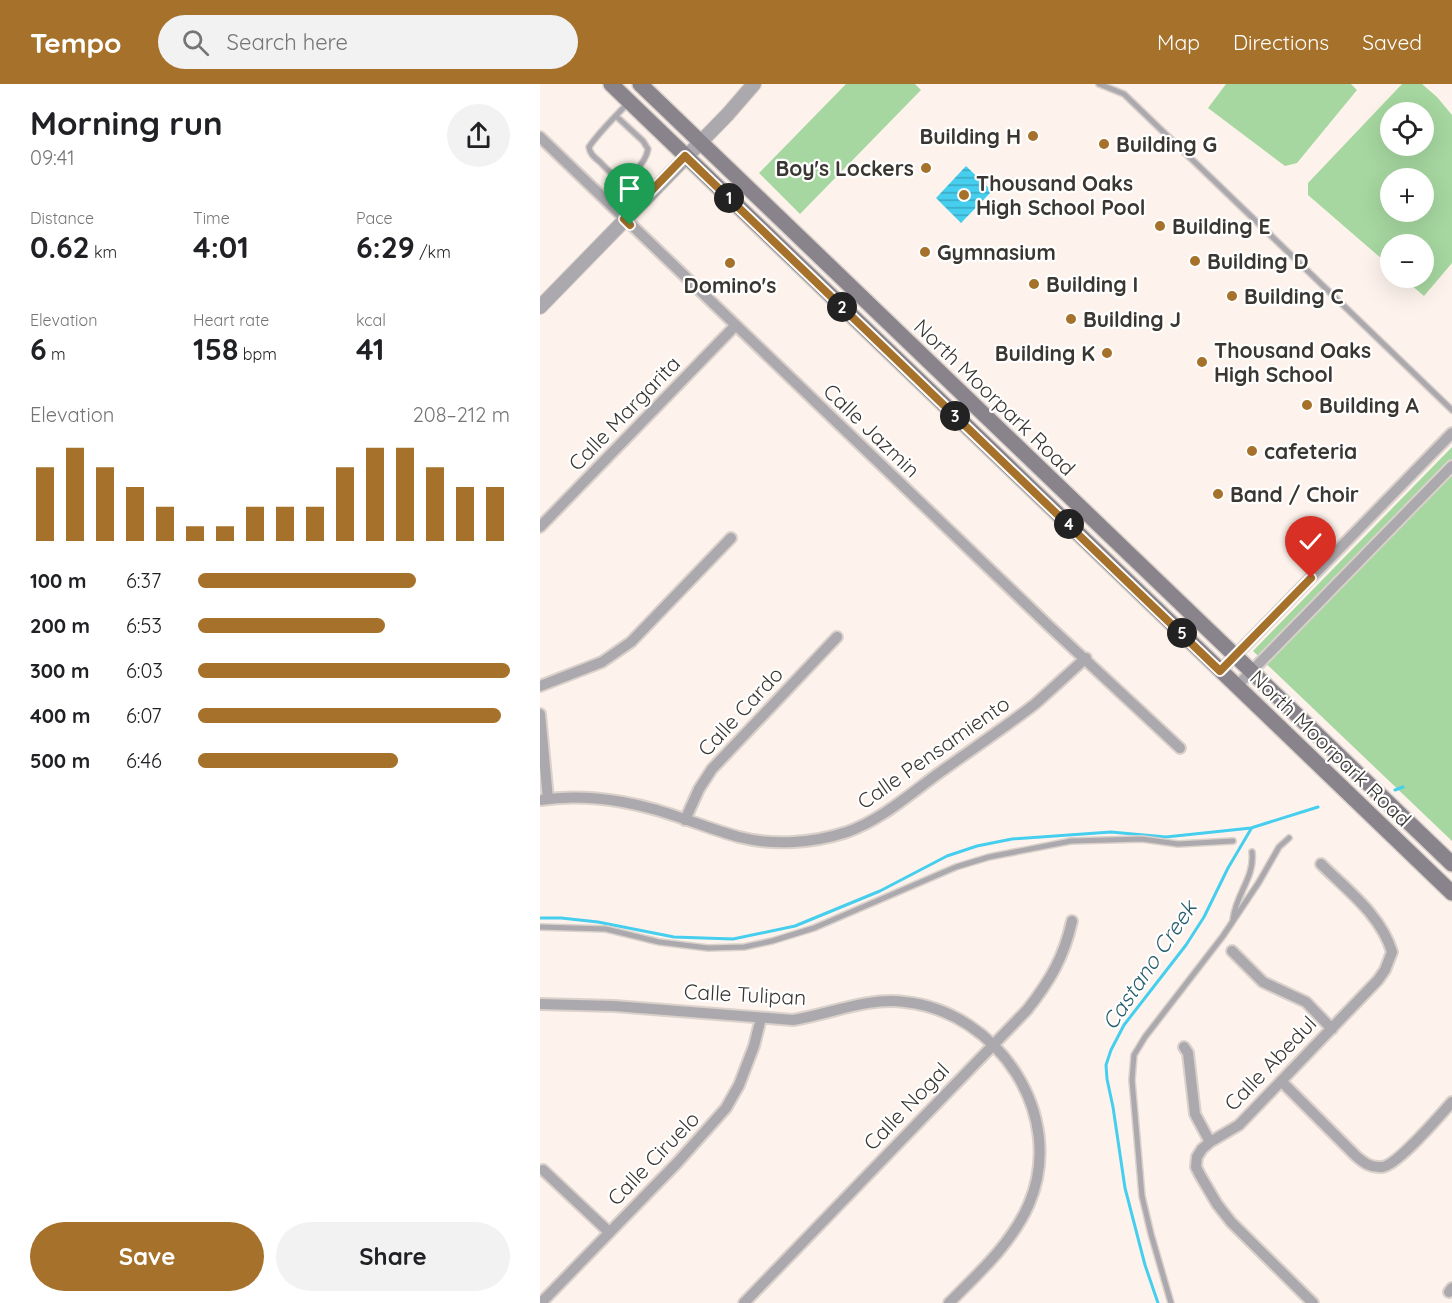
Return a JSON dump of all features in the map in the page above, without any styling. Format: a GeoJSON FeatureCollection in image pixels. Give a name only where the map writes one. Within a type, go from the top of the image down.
{"type":"FeatureCollection","features":[{"type":"Feature","properties":{"kind":"main road","name":"North Moorpark Road"},"geometry":{"type":"LineString","coordinates":[[611,84],[1452,893]]}},
{"type":"Feature","properties":{"kind":"main road","name":"North Moorpark Road"},"geometry":{"type":"LineString","coordinates":[[640,84],[1452,864]]}},
{"type":"Feature","properties":{"kind":"street"},"geometry":{"type":"LineString","coordinates":[[540,307],[728,114],[754,84]]}},
{"type":"Feature","properties":{"kind":"street","name":"Calle Jazmin"},"geometry":{"type":"LineString","coordinates":[[540,137],[1048,625],[1180,748]]}},
{"type":"Feature","properties":{"kind":"street","name":"Calle Margarita"},"geometry":{"type":"LineString","coordinates":[[540,527],[735,326]]}},
{"type":"Feature","properties":{"kind":"street"},"geometry":{"type":"LineString","coordinates":[[1220,671],[1452,433]]}},
{"type":"Feature","properties":{"kind":"street"},"geometry":{"type":"LineString","coordinates":[[1237,686],[1452,466]]}},
{"type":"Feature","properties":{"kind":"street"},"geometry":{"type":"LineString","coordinates":[[540,686],[602,662],[631,642],[731,538]]}},
{"type":"Feature","properties":{"kind":"street","name":"Calle Cardo"},"geometry":{"type":"LineString","coordinates":[[685,820],[699,789],[712,769],[837,637]]}},
{"type":"Feature","properties":{"kind":"street","name":"Calle Pensamiento"},"geometry":{"type":"LineString","coordinates":[[544,800],[575,798],[626,802],[743,838],[787,843],[845,832],[884,812],[981,744],[1035,704],[1086,658]]}},
{"type":"Feature","properties":{"kind":"street"},"geometry":{"type":"LineString","coordinates":[[540,714],[544,800]]}},
{"type":"Feature","properties":{"kind":"street","name":"Calle Abedul"},"geometry":{"type":"LineString","coordinates":[[1210,1142],[1239,1125],[1332,1029],[1385,970],[1392,952],[1383,931],[1373,916],[1321,864]]}},
{"type":"Feature","properties":{"kind":"street","name":"Calle Nogal"},"geometry":{"type":"LineString","coordinates":[[744,1303],[992,1043],[1027,1010],[1046,987],[1063,952],[1072,921]]}},
{"type":"Feature","properties":{"kind":"street"},"geometry":{"type":"LineString","coordinates":[[1232,951],[1263,982],[1306,1002],[1332,1029]]}},
{"type":"Feature","properties":{"kind":"street","name":"Calle Tulipan"},"geometry":{"type":"LineString","coordinates":[[540,1004],[614,1006],[793,1020],[874,1002],[906,1002],[950,1014],[978,1031],[1014,1068],[1029,1096],[1038,1124],[1040,1170],[1029,1204],[1013,1233],[950,1303]]}},
{"type":"Feature","properties":{"kind":"street","name":"Calle Ciruelo"},"geometry":{"type":"LineString","coordinates":[[541,1303],[677,1164],[726,1108],[742,1078],[761,1018]]}},
{"type":"Feature","properties":{"kind":"street"},"geometry":{"type":"LineString","coordinates":[[1184,1047],[1188,1053],[1195,1114],[1210,1142],[1202,1149],[1197,1158],[1196,1167],[1216,1204],[1230,1222],[1313,1303]]}},
{"type":"Feature","properties":{"kind":"street"},"geometry":{"type":"LineString","coordinates":[[1281,1081],[1356,1156],[1373,1167],[1383,1167],[1396,1160],[1452,1102]]}},
{"type":"Feature","properties":{"kind":"street"},"geometry":{"type":"LineString","coordinates":[[543,1170],[609,1232]]}},
{"type":"Feature","properties":{"kind":"lane"},"geometry":{"type":"LineString","coordinates":[[1099,84],[1124,94],[1452,410]]}},
{"type":"Feature","properties":{"kind":"lane"},"geometry":{"type":"LineString","coordinates":[[616,116],[643,141],[648,149],[644,161],[630,175],[624,177],[614,176],[588,150],[590,144],[616,116],[630,101]]}},
{"type":"Feature","properties":{"kind":"lane"},"geometry":{"type":"LineString","coordinates":[[540,927],[606,929],[659,942],[708,948],[744,947],[814,928],[956,867],[989,857],[1071,841],[1142,838],[1178,844],[1233,841]]}},
{"type":"Feature","properties":{"kind":"lane"},"geometry":{"type":"LineString","coordinates":[[1170,1303],[1142,1196],[1132,1065],[1134,1055],[1233,920],[1279,847],[1289,838]]}},
{"type":"Feature","properties":{"kind":"lane"},"geometry":{"type":"LineString","coordinates":[[1233,920],[1239,894],[1252,869],[1252,852]]}},
{"type":"Feature","properties":{"kind":"green space"},"geometry":{"type":"Polygon","coordinates":[[[846,84],[915,84],[921,90],[800,214],[759,173],[846,84]]]}},
{"type":"Feature","properties":{"kind":"green space"},"geometry":{"type":"Polygon","coordinates":[[[1226,84],[1351,84],[1357,90],[1297,163],[1285,166],[1208,108],[1226,84]]]}},
{"type":"Feature","properties":{"kind":"green space"},"geometry":{"type":"Polygon","coordinates":[[[1402,84],[1422,84],[1452,115],[1452,263],[1434,284],[1434,234],[1380,234],[1380,257],[1308,195],[1308,183],[1380,107],[1380,156],[1434,156],[1434,102],[1385,102],[1402,84]]]}},
{"type":"Feature","properties":{"kind":"green space"},"geometry":{"type":"Polygon","coordinates":[[[1415,288],[1431,288],[1424,296],[1415,288]]]}},
{"type":"Feature","properties":{"kind":"green space"},"geometry":{"type":"Polygon","coordinates":[[[1452,447],[1452,841],[1253,651],[1452,447]]]}},
{"type":"Feature","properties":{"kind":"water","name":"Thousand Oaks High School Pool"},"geometry":{"type":"Polygon","coordinates":[[[966,166],[992,191],[961,223],[936,198],[966,166]]]}},
{"type":"Feature","properties":{"kind":"waterway"},"geometry":{"type":"LineString","coordinates":[[1395,790],[1403,787]]}},
{"type":"Feature","properties":{"kind":"waterway"},"geometry":{"type":"LineString","coordinates":[[540,918],[598,922],[674,937],[733,939],[795,926],[880,891],[947,856],[977,846],[1012,839],[1111,832],[1166,837],[1251,828],[1318,807]]}},
{"type":"Feature","properties":{"kind":"waterway","name":"Castano Creek"},"geometry":{"type":"LineString","coordinates":[[1158,1303],[1145,1265],[1125,1188],[1106,1065],[1124,1025],[1186,945],[1204,917],[1228,868],[1251,829]]}},
{"type":"Feature","properties":{"kind":"place","name":"Building H"},"geometry":{"type":"Point","coordinates":[1033,136]}},
{"type":"Feature","properties":{"kind":"place","name":"Building G"},"geometry":{"type":"Point","coordinates":[1104,144]}},
{"type":"Feature","properties":{"kind":"place","name":"Boy's Lockers"},"geometry":{"type":"Point","coordinates":[926,168]}},
{"type":"Feature","properties":{"kind":"place","name":"Thousand Oaks High School Pool"},"geometry":{"type":"Point","coordinates":[964,195]}},
{"type":"Feature","properties":{"kind":"place","name":"Building E"},"geometry":{"type":"Point","coordinates":[1160,226]}},
{"type":"Feature","properties":{"kind":"place","name":"Gymnasium"},"geometry":{"type":"Point","coordinates":[925,252]}},
{"type":"Feature","properties":{"kind":"place","name":"Building D"},"geometry":{"type":"Point","coordinates":[1195,261]}},
{"type":"Feature","properties":{"kind":"place","name":"Domino's"},"geometry":{"type":"Point","coordinates":[730,263]}},
{"type":"Feature","properties":{"kind":"place","name":"Building I"},"geometry":{"type":"Point","coordinates":[1034,284]}},
{"type":"Feature","properties":{"kind":"place","name":"Building C"},"geometry":{"type":"Point","coordinates":[1232,296]}},
{"type":"Feature","properties":{"kind":"place","name":"Building J"},"geometry":{"type":"Point","coordinates":[1071,319]}},
{"type":"Feature","properties":{"kind":"place","name":"Building K"},"geometry":{"type":"Point","coordinates":[1107,353]}},
{"type":"Feature","properties":{"kind":"place","name":"Thousand Oaks High School"},"geometry":{"type":"Point","coordinates":[1202,362]}},
{"type":"Feature","properties":{"kind":"place","name":"Building A"},"geometry":{"type":"Point","coordinates":[1307,405]}},
{"type":"Feature","properties":{"kind":"place","name":"cafeteria"},"geometry":{"type":"Point","coordinates":[1252,451]}},
{"type":"Feature","properties":{"kind":"place","name":"Band / Choir"},"geometry":{"type":"Point","coordinates":[1218,494]}},
{"type":"Feature","properties":{"kind":"route"},"geometry":{"type":"LineString","coordinates":[[630,225],[624,219],[685,156],[1220,671],[1311,578]]}}]}
